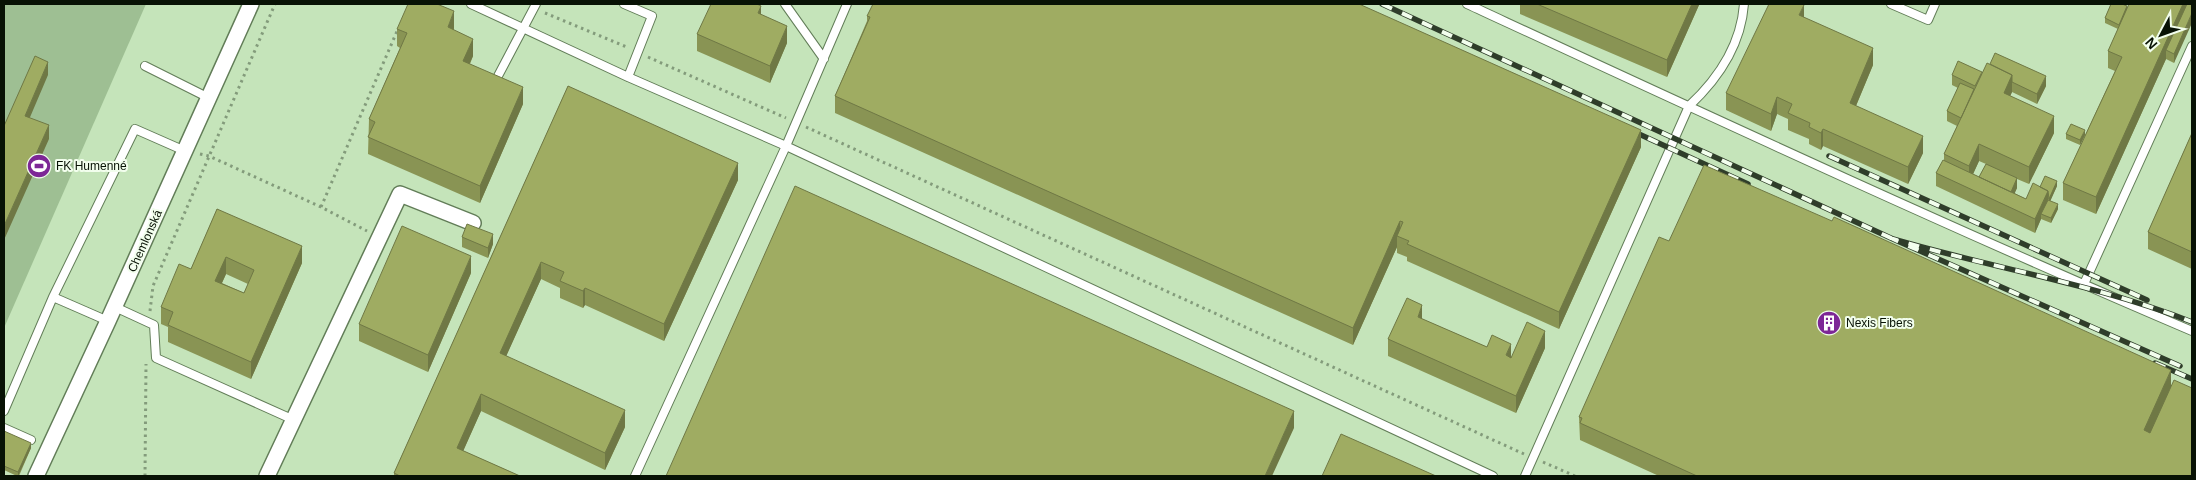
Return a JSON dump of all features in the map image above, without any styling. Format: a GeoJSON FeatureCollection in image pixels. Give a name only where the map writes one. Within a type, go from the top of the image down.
{"type":"FeatureCollection","features":[{"type":"Feature","properties":{"kind":"street","name":"Chemlonská"},"geometry":{"type":"LineString","coordinates":[[36,476],[112,314],[251,4]]}},
{"type":"Feature","properties":{"kind":"street"},"geometry":{"type":"LineString","coordinates":[[267,476],[400,194],[473,223]]}},
{"type":"Feature","properties":{"kind":"lane"},"geometry":{"type":"LineString","coordinates":[[471,4],[628,77],[786,146],[1493,476]]}},
{"type":"Feature","properties":{"kind":"lane"},"geometry":{"type":"LineString","coordinates":[[624,4],[652,16],[628,77]]}},
{"type":"Feature","properties":{"kind":"lane"},"geometry":{"type":"LineString","coordinates":[[785,4],[824,59]]}},
{"type":"Feature","properties":{"kind":"lane"},"geometry":{"type":"LineString","coordinates":[[635,476],[786,146],[847,4]]}},
{"type":"Feature","properties":{"kind":"lane"},"geometry":{"type":"LineString","coordinates":[[1466,4],[2084,284],[2192,330]]}},
{"type":"Feature","properties":{"kind":"lane"},"geometry":{"type":"LineString","coordinates":[[1525,476],[1689,106],[1707,89],[1731,53],[1742,24],[1744,4]]}},
{"type":"Feature","properties":{"kind":"lane"},"geometry":{"type":"LineString","coordinates":[[1891,4],[1928,20],[1935,4]]}},
{"type":"Feature","properties":{"kind":"lane"},"geometry":{"type":"LineString","coordinates":[[498,76],[534,6]]}},
{"type":"Feature","properties":{"kind":"lane"},"geometry":{"type":"LineString","coordinates":[[2084,284],[2192,46]]}},
{"type":"Feature","properties":{"kind":"lane"},"geometry":{"type":"LineString","coordinates":[[145,66],[209,98]]}},
{"type":"Feature","properties":{"kind":"lane"},"geometry":{"type":"LineString","coordinates":[[4,412],[52,297],[135,129],[185,151]]}},
{"type":"Feature","properties":{"kind":"lane"},"geometry":{"type":"LineString","coordinates":[[52,297],[149,322],[154,325],[156,358],[294,420]]}},
{"type":"Feature","properties":{"kind":"lane"},"geometry":{"type":"LineString","coordinates":[[4,428],[31,440]]}},
{"type":"Feature","properties":{"kind":"path"},"geometry":{"type":"LineString","coordinates":[[149,322],[153,286],[275,4]]}},
{"type":"Feature","properties":{"kind":"path"},"geometry":{"type":"LineString","coordinates":[[534,6],[1574,476]]}},
{"type":"Feature","properties":{"kind":"path"},"geometry":{"type":"LineString","coordinates":[[321,207],[399,27]]}},
{"type":"Feature","properties":{"kind":"path"},"geometry":{"type":"LineString","coordinates":[[185,151],[209,156],[321,207],[380,238]]}},
{"type":"Feature","properties":{"kind":"path"},"geometry":{"type":"LineString","coordinates":[[145,476],[146,358]]}},
{"type":"Feature","properties":{"kind":"green space","name":"FK Humenné"},"geometry":{"type":"Polygon","coordinates":[[[4,4],[146,4],[4,328],[4,4]]]}},
{"type":"Feature","properties":{"kind":"building"},"geometry":{"type":"Polygon","coordinates":[[[408,4],[437,4],[454,11],[448,27],[473,39],[463,61],[523,87],[480,186],[368,137],[375,122],[369,119],[407,33],[397,29],[408,4]]]}},
{"type":"Feature","properties":{"kind":"building"},"geometry":{"type":"Polygon","coordinates":[[[711,4],[757,4],[761,6],[758,13],[787,26],[770,66],[697,34],[711,4]]]}},
{"type":"Feature","properties":{"kind":"building"},"geometry":{"type":"Polygon","coordinates":[[[873,4],[1359,4],[1641,130],[1559,312],[1407,244],[1409,241],[1397,236],[1403,222],[1400,221],[1353,328],[835,96],[870,17],[867,16],[873,4]]]}},
{"type":"Feature","properties":{"kind":"building"},"geometry":{"type":"Polygon","coordinates":[[[1537,4],[1692,4],[1667,60],[1537,4]]]}},
{"type":"Feature","properties":{"kind":"building"},"geometry":{"type":"Polygon","coordinates":[[[1769,4],[1804,5],[1799,15],[1873,48],[1850,103],[1923,136],[1908,167],[1823,129],[1821,133],[1809,127],[1810,123],[1788,113],[1792,104],[1777,97],[1771,114],[1726,93],[1769,4]]]}},
{"type":"Feature","properties":{"kind":"building"},"geometry":{"type":"Polygon","coordinates":[[[2111,4],[2127,6],[2119,25],[2105,18],[2111,4]]]}},
{"type":"Feature","properties":{"kind":"building"},"geometry":{"type":"Polygon","coordinates":[[[2129,4],[2183,4],[2096,197],[2063,183],[2122,57],[2108,51],[2129,4]]]}},
{"type":"Feature","properties":{"kind":"building"},"geometry":{"type":"Polygon","coordinates":[[[2187,4],[2192,4],[2192,13],[2174,54],[2166,50],[2187,4]]]}},
{"type":"Feature","properties":{"kind":"building"},"geometry":{"type":"Polygon","coordinates":[[[1995,53],[2046,76],[2037,94],[2012,82],[2012,75],[1990,64],[1995,53]]]}},
{"type":"Feature","properties":{"kind":"building"},"geometry":{"type":"Polygon","coordinates":[[[35,56],[48,62],[25,116],[49,125],[4,226],[4,126],[35,56]]]}},
{"type":"Feature","properties":{"kind":"building"},"geometry":{"type":"Polygon","coordinates":[[[1958,61],[1982,72],[1975,86],[1952,75],[1958,61]]]}},
{"type":"Feature","properties":{"kind":"building"},"geometry":{"type":"Polygon","coordinates":[[[1987,63],[2012,75],[2004,93],[2054,116],[2029,167],[1979,144],[1969,166],[1944,154],[1987,63]]]}},
{"type":"Feature","properties":{"kind":"building"},"geometry":{"type":"Polygon","coordinates":[[[1960,83],[1974,89],[1961,118],[1947,111],[1960,83]]]}},
{"type":"Feature","properties":{"kind":"building"},"geometry":{"type":"Polygon","coordinates":[[[568,86],[738,163],[664,324],[585,288],[583,291],[560,281],[564,272],[541,262],[500,353],[625,410],[605,453],[481,394],[457,448],[520,476],[400,476],[394,473],[568,86]]]}},
{"type":"Feature","properties":{"kind":"building"},"geometry":{"type":"Polygon","coordinates":[[[2071,124],[2085,130],[2080,140],[2066,134],[2071,124]]]}},
{"type":"Feature","properties":{"kind":"building"},"geometry":{"type":"Polygon","coordinates":[[[2192,133],[2192,252],[2148,232],[2192,133]]]}},
{"type":"Feature","properties":{"kind":"building"},"geometry":{"type":"Polygon","coordinates":[[[1943,160],[2026,199],[2033,183],[2048,191],[2035,219],[1936,173],[1943,160]]]}},
{"type":"Feature","properties":{"kind":"building"},"geometry":{"type":"Polygon","coordinates":[[[1986,164],[2017,178],[2011,192],[1979,177],[1986,164]]]}},
{"type":"Feature","properties":{"kind":"building","name":"Nexis Fibers"},"geometry":{"type":"Polygon","coordinates":[[[1704,165],[1832,221],[1834,217],[2171,370],[2144,430],[2150,433],[2174,380],[2192,388],[2192,476],[1697,476],[1580,423],[1582,418],[1579,417],[1659,237],[1669,241],[1704,165]]]}},
{"type":"Feature","properties":{"kind":"building"},"geometry":{"type":"Polygon","coordinates":[[[2045,176],[2057,181],[2049,199],[2048,191],[2040,187],[2045,176]]]}},
{"type":"Feature","properties":{"kind":"building"},"geometry":{"type":"Polygon","coordinates":[[[795,186],[1294,411],[1265,476],[666,476],[795,186]]]}},
{"type":"Feature","properties":{"kind":"building"},"geometry":{"type":"Polygon","coordinates":[[[2048,200],[2058,204],[2051,218],[2041,214],[2048,200]]]}},
{"type":"Feature","properties":{"kind":"building"},"geometry":{"type":"Polygon","coordinates":[[[217,209],[302,246],[251,362],[168,325],[173,312],[161,307],[179,264],[191,269],[217,209]],[[226,257],[215,281],[244,293],[254,270],[226,257]]]}},
{"type":"Feature","properties":{"kind":"building"},"geometry":{"type":"Polygon","coordinates":[[[467,224],[493,234],[488,248],[462,237],[467,224]]]}},
{"type":"Feature","properties":{"kind":"building"},"geometry":{"type":"Polygon","coordinates":[[[402,226],[471,256],[428,355],[359,324],[402,226]]]}},
{"type":"Feature","properties":{"kind":"building"},"geometry":{"type":"Polygon","coordinates":[[[1407,298],[1422,305],[1418,317],[1487,347],[1492,335],[1511,344],[1506,355],[1511,358],[1527,322],[1545,331],[1516,396],[1388,339],[1407,298]]]}},
{"type":"Feature","properties":{"kind":"building"},"geometry":{"type":"Polygon","coordinates":[[[4,431],[31,443],[18,472],[4,466],[4,431]]]}},
{"type":"Feature","properties":{"kind":"building"},"geometry":{"type":"Polygon","coordinates":[[[1341,434],[1436,476],[1322,476],[1341,434]]]}},
{"type":"Feature","properties":{"kind":"railway"},"geometry":{"type":"LineString","coordinates":[[1382,4],[1893,239]]}},
{"type":"Feature","properties":{"kind":"railway"},"geometry":{"type":"LineString","coordinates":[[1628,129],[1748,184]]}},
{"type":"Feature","properties":{"kind":"railway"},"geometry":{"type":"LineString","coordinates":[[1829,156],[2147,300]]}},
{"type":"Feature","properties":{"kind":"railway"},"geometry":{"type":"LineString","coordinates":[[2180,366],[1893,239],[2119,297],[2192,322]]}},
{"type":"Feature","properties":{"kind":"railway"},"geometry":{"type":"LineString","coordinates":[[2155,363],[2192,379]]}},
{"type":"Feature","properties":{"kind":"place","name":"FK Humenné"},"geometry":{"type":"Point","coordinates":[39,166]}},
{"type":"Feature","properties":{"kind":"place","name":"Nexis Fibers"},"geometry":{"type":"Point","coordinates":[1829,323]}}]}
